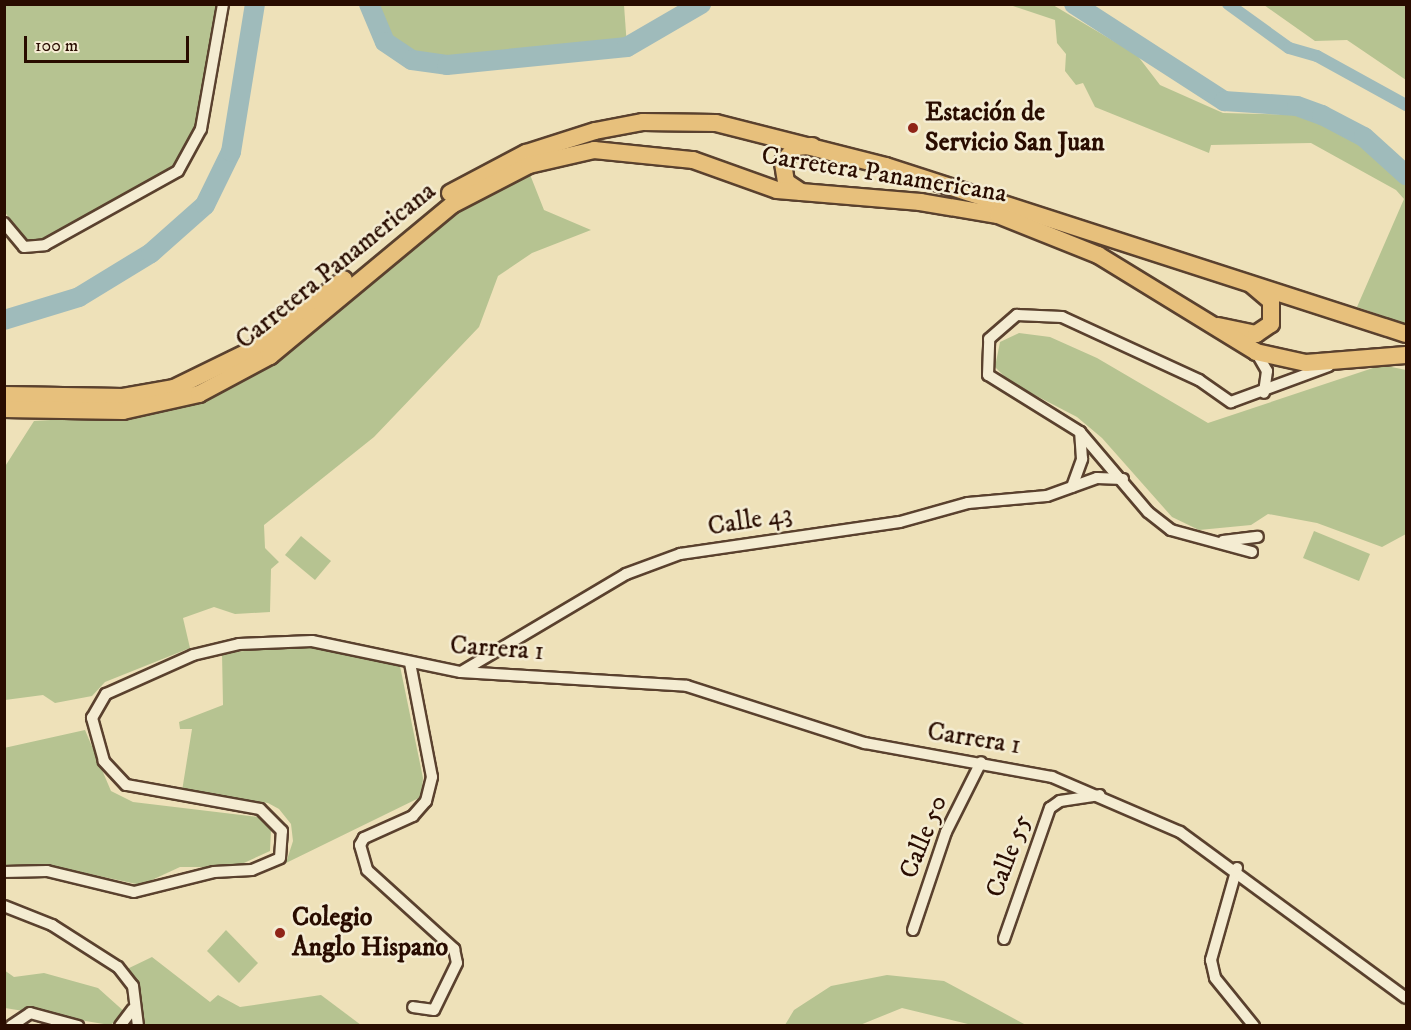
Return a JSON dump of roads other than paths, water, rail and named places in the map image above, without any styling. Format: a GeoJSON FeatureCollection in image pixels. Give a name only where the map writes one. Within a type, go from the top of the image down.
{"type":"FeatureCollection","features":[{"type":"Feature","properties":{"kind":"highway","name":"Carretera Panamericana"},"geometry":{"type":"LineString","coordinates":[[4,395],[123,397],[174,388],[214,372],[304,315],[446,196],[484,172],[563,139],[643,122],[687,120],[766,131],[1240,277],[1407,334]]}},
{"type":"Feature","properties":{"kind":"highway"},"geometry":{"type":"LineString","coordinates":[[802,193],[786,182],[783,162],[796,147],[816,146]]}},
{"type":"Feature","properties":{"kind":"highway","name":"Carretera Panamericana"},"geometry":{"type":"LineString","coordinates":[[4,409],[123,411],[178,401],[225,383],[313,322],[452,204],[529,165],[565,154],[661,153],[802,193],[959,207],[1035,227],[1098,255],[1189,316],[1256,352],[1306,363],[1407,355]]}},
{"type":"Feature","properties":{"kind":"highway"},"geometry":{"type":"LineString","coordinates":[[1189,316],[1245,333],[1265,330],[1274,316],[1271,302],[1240,277]]}},
{"type":"Feature","properties":{"kind":"street"},"geometry":{"type":"LineString","coordinates":[[4,223],[24,247],[45,244],[178,171],[201,129],[223,4]]}},
{"type":"Feature","properties":{"kind":"street"},"geometry":{"type":"LineString","coordinates":[[1252,552],[1223,542],[1171,530],[1080,432],[988,375],[985,358],[999,325],[1017,315],[1062,317],[1199,380],[1221,399],[1264,393],[1323,368],[1365,359]]}},
{"type":"Feature","properties":{"kind":"street"},"geometry":{"type":"LineString","coordinates":[[1256,352],[1267,372],[1264,393]]}},
{"type":"Feature","properties":{"kind":"street"},"geometry":{"type":"LineString","coordinates":[[1072,487],[1082,459],[1080,432]]}},
{"type":"Feature","properties":{"kind":"street","name":"Calle 43"},"geometry":{"type":"LineString","coordinates":[[461,672],[626,574],[680,554],[900,522],[968,503],[1047,496],[1097,478],[1123,479]]}},
{"type":"Feature","properties":{"kind":"street"},"geometry":{"type":"LineString","coordinates":[[1223,542],[1258,537]]}},
{"type":"Feature","properties":{"kind":"street","name":"Carrera 1"},"geometry":{"type":"LineString","coordinates":[[4,872],[47,871],[134,892],[214,872],[268,866],[280,858],[284,844],[271,815],[144,791],[113,775],[93,734],[96,705],[106,694],[193,655],[238,644],[312,640],[410,663],[461,672],[687,686],[864,743],[981,762],[1104,795],[1172,827],[1237,868],[1407,998]]}},
{"type":"Feature","properties":{"kind":"street"},"geometry":{"type":"LineString","coordinates":[[410,663],[432,777],[426,801],[413,816],[360,845],[367,870],[454,949],[457,963],[434,1010],[413,1007]]}},
{"type":"Feature","properties":{"kind":"street","name":"Calle 50"},"geometry":{"type":"LineString","coordinates":[[913,930],[946,832],[981,762]]}},
{"type":"Feature","properties":{"kind":"street","name":"Calle 55"},"geometry":{"type":"LineString","coordinates":[[1004,939],[1050,808],[1060,801],[1104,795]]}},
{"type":"Feature","properties":{"kind":"street"},"geometry":{"type":"LineString","coordinates":[[1237,868],[1211,960],[1215,978],[1254,1026]]}},
{"type":"Feature","properties":{"kind":"street"},"geometry":{"type":"LineString","coordinates":[[4,906],[52,925],[118,967],[133,986],[126,1019],[138,1026]]}},
{"type":"Feature","properties":{"kind":"street"},"geometry":{"type":"LineString","coordinates":[[11,1026],[30,1013],[78,1026]]}},
{"type":"Feature","properties":{"kind":"waterway"},"geometry":{"type":"LineString","coordinates":[[4,320],[79,297],[151,253],[205,205],[231,152],[255,4]]}},
{"type":"Feature","properties":{"kind":"waterway"},"geometry":{"type":"LineString","coordinates":[[369,4],[385,42],[412,60],[447,65],[627,47],[701,4]]}},
{"type":"Feature","properties":{"kind":"waterway"},"geometry":{"type":"LineString","coordinates":[[1074,4],[1224,101],[1297,106],[1322,115],[1364,137],[1406,175]]}},
{"type":"Feature","properties":{"kind":"waterway"},"geometry":{"type":"LineString","coordinates":[[1228,4],[1289,48],[1317,56],[1406,105]]}},
{"type":"Feature","properties":{"kind":"place","name":"Estación de Servicio San Juan"},"geometry":{"type":"Point","coordinates":[913,128]}},
{"type":"Feature","properties":{"kind":"place","name":"Colegio Anglo Hispano"},"geometry":{"type":"Point","coordinates":[280,933]}}]}
